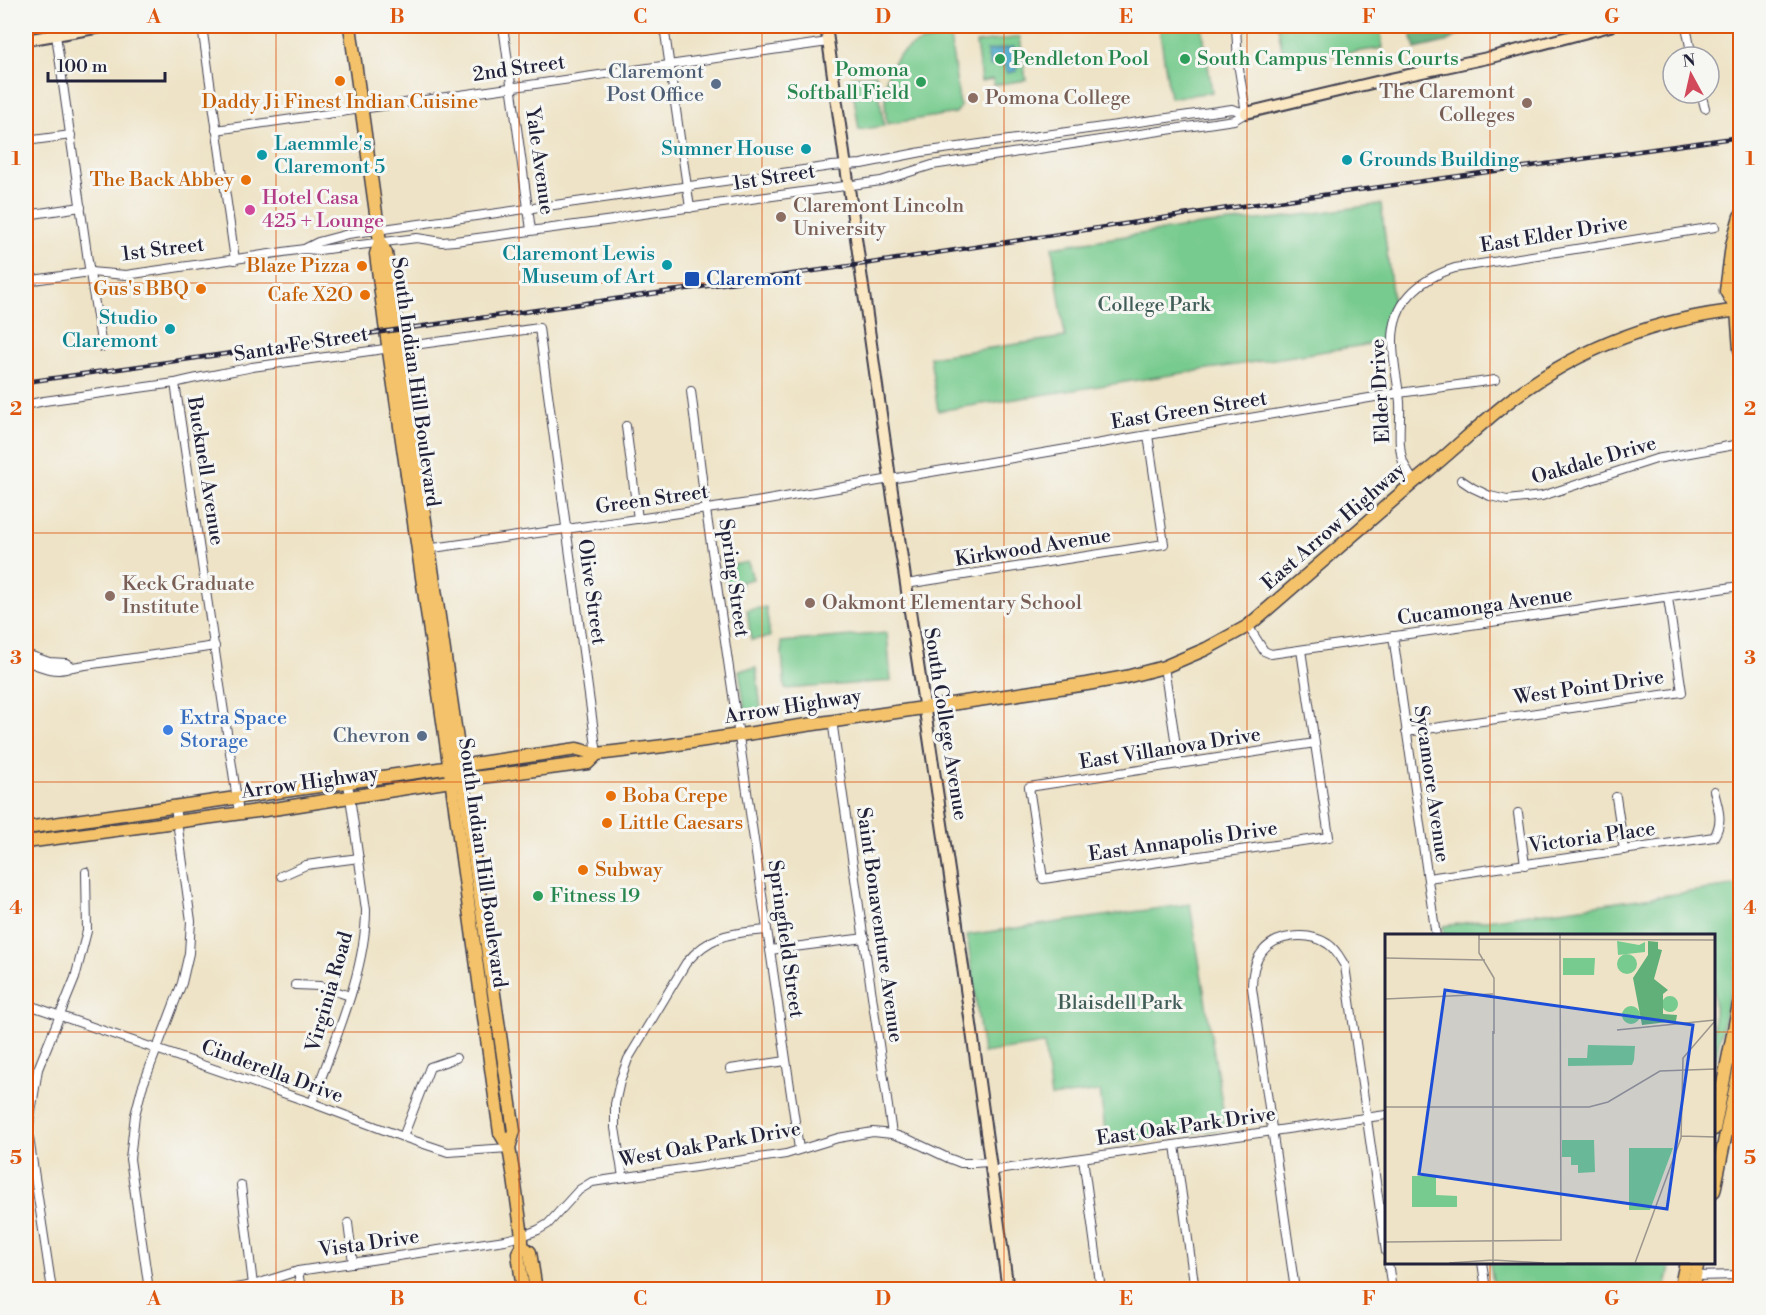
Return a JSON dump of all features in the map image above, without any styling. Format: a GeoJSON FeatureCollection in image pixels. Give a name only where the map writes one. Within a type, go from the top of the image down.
{"type":"FeatureCollection","features":[{"type":"Feature","properties":{"kind":"main road","name":"South Indian Hill Boulevard"},"geometry":{"type":"LineString","coordinates":[[350,26],[379,236],[386,253],[394,347],[457,780],[500,1133],[509,1148],[522,1241],[518,1253],[523,1290]]}},
{"type":"Feature","properties":{"kind":"main road"},"geometry":{"type":"LineString","coordinates":[[1740,216],[1732,245],[1726,291],[1739,306],[1740,350]]}},
{"type":"Feature","properties":{"kind":"main road","name":"East Arrow Highway"},"geometry":{"type":"LineString","coordinates":[[924,707],[1126,677],[1164,667],[1206,649],[1248,626],[1512,399],[1546,376],[1582,356],[1645,328],[1739,306]]}},
{"type":"Feature","properties":{"kind":"main road","name":"Arrow Highway"},"geometry":{"type":"LineString","coordinates":[[26,828],[577,749],[597,754],[924,707]]}},
{"type":"Feature","properties":{"kind":"main road","name":"Arrow Highway"},"geometry":{"type":"LineString","coordinates":[[26,842],[588,763],[597,754]]}},
{"type":"Feature","properties":{"kind":"main road"},"geometry":{"type":"LineString","coordinates":[[1715,1121],[1738,1023],[1740,999]]}},
{"type":"Feature","properties":{"kind":"main road"},"geometry":{"type":"LineString","coordinates":[[1715,1182],[1740,1066]]}},
{"type":"Feature","properties":{"kind":"main road","name":"South Indian Hill Boulevard"},"geometry":{"type":"LineString","coordinates":[[522,1241],[530,1252],[536,1290]]}},
{"type":"Feature","properties":{"kind":"main road"},"geometry":{"type":"LineString","coordinates":[[1686,1264],[1692,1290]]}},
{"type":"Feature","properties":{"kind":"main road"},"geometry":{"type":"LineString","coordinates":[[1680,1290],[1697,1264]]}},
{"type":"Feature","properties":{"kind":"street"},"geometry":{"type":"LineString","coordinates":[[26,40],[107,26]]}},
{"type":"Feature","properties":{"kind":"street"},"geometry":{"type":"LineString","coordinates":[[202,26],[235,260]]}},
{"type":"Feature","properties":{"kind":"street","name":"Yale Avenue"},"geometry":{"type":"LineString","coordinates":[[503,26],[531,230]]}},
{"type":"Feature","properties":{"kind":"street"},"geometry":{"type":"LineString","coordinates":[[664,26],[690,208]]}},
{"type":"Feature","properties":{"kind":"street","name":"South College Avenue"},"geometry":{"type":"LineString","coordinates":[[826,26],[1008,1290]]}},
{"type":"Feature","properties":{"kind":"street"},"geometry":{"type":"LineString","coordinates":[[1236,26],[1238,63],[1246,113]]}},
{"type":"Feature","properties":{"kind":"street","name":"1st Street"},"geometry":{"type":"LineString","coordinates":[[26,281],[90,272],[126,275],[235,260],[304,249],[335,237],[379,236],[454,241],[881,181],[932,165],[1234,120],[1246,113],[1492,57],[1610,26]]}},
{"type":"Feature","properties":{"kind":"street"},"geometry":{"type":"LineString","coordinates":[[1686,26],[1690,45]]}},
{"type":"Feature","properties":{"kind":"street"},"geometry":{"type":"LineString","coordinates":[[56,35],[102,347]]}},
{"type":"Feature","properties":{"kind":"street","name":"2nd Street"},"geometry":{"type":"LineString","coordinates":[[216,130],[828,42]]}},
{"type":"Feature","properties":{"kind":"street","name":"1st Street"},"geometry":{"type":"LineString","coordinates":[[379,236],[530,210],[861,164],[933,150],[1232,109],[1246,113]]}},
{"type":"Feature","properties":{"kind":"street"},"geometry":{"type":"LineString","coordinates":[[26,141],[71,135]]}},
{"type":"Feature","properties":{"kind":"street"},"geometry":{"type":"LineString","coordinates":[[26,215],[81,207]]}},
{"type":"Feature","properties":{"kind":"street","name":"East Elder Drive"},"geometry":{"type":"LineString","coordinates":[[1407,298],[1429,279],[1455,268],[1715,227]]}},
{"type":"Feature","properties":{"kind":"street","name":"Elder Drive"},"geometry":{"type":"LineString","coordinates":[[1407,298],[1398,312],[1393,344],[1399,393],[1401,450],[1403,461],[1414,482]]}},
{"type":"Feature","properties":{"kind":"street","name":"Santa Fe Street"},"geometry":{"type":"LineString","coordinates":[[26,405],[176,383],[252,367],[539,328]]}},
{"type":"Feature","properties":{"kind":"street","name":"Olive Street"},"geometry":{"type":"LineString","coordinates":[[539,328],[597,754]]}},
{"type":"Feature","properties":{"kind":"street","name":"East Green Street"},"geometry":{"type":"LineString","coordinates":[[890,478],[1399,393],[1495,380]]}},
{"type":"Feature","properties":{"kind":"street","name":"Bucknell Avenue"},"geometry":{"type":"LineString","coordinates":[[176,383],[239,813]]}},
{"type":"Feature","properties":{"kind":"street","name":"Spring Street"},"geometry":{"type":"LineString","coordinates":[[691,391],[738,735]]}},
{"type":"Feature","properties":{"kind":"street"},"geometry":{"type":"LineString","coordinates":[[626,426],[638,519]]}},
{"type":"Feature","properties":{"kind":"street","name":"Kirkwood Avenue"},"geometry":{"type":"LineString","coordinates":[[906,584],[1164,544],[1148,435]]}},
{"type":"Feature","properties":{"kind":"street","name":"Oakdale Drive"},"geometry":{"type":"LineString","coordinates":[[1461,480],[1490,496],[1507,500],[1530,498],[1656,459],[1740,444]]}},
{"type":"Feature","properties":{"kind":"street","name":"Green Street"},"geometry":{"type":"LineString","coordinates":[[424,550],[706,510],[890,478]]}},
{"type":"Feature","properties":{"kind":"street","name":"Cucamonga Avenue"},"geometry":{"type":"LineString","coordinates":[[1248,626],[1264,651],[1271,654],[1740,586]]}},
{"type":"Feature","properties":{"kind":"street","name":"West Point Drive"},"geometry":{"type":"LineString","coordinates":[[1406,732],[1682,692],[1668,598]]}},
{"type":"Feature","properties":{"kind":"street","name":"Sycamore Avenue"},"geometry":{"type":"LineString","coordinates":[[1393,636],[1436,934]]}},
{"type":"Feature","properties":{"kind":"street"},"geometry":{"type":"LineString","coordinates":[[26,661],[47,669],[65,670],[72,667],[215,646]]}},
{"type":"Feature","properties":{"kind":"street"},"geometry":{"type":"LineString","coordinates":[[1301,650],[1315,743]]}},
{"type":"Feature","properties":{"kind":"street"},"geometry":{"type":"LineString","coordinates":[[26,654],[49,662],[66,663],[72,667]]}},
{"type":"Feature","properties":{"kind":"street"},"geometry":{"type":"LineString","coordinates":[[1164,667],[1179,765]]}},
{"type":"Feature","properties":{"kind":"street","name":"Saint Bonaventure Avenue"},"geometry":{"type":"LineString","coordinates":[[832,720],[892,1134]]}},
{"type":"Feature","properties":{"kind":"street","name":"Springfield Street"},"geometry":{"type":"LineString","coordinates":[[738,735],[799,1149]]}},
{"type":"Feature","properties":{"kind":"street","name":"East Villanova Drive"},"geometry":{"type":"LineString","coordinates":[[1043,879],[1029,787],[1315,743]]}},
{"type":"Feature","properties":{"kind":"street","name":"East Annapolis Drive"},"geometry":{"type":"LineString","coordinates":[[1043,879],[1329,837],[1315,743]]}},
{"type":"Feature","properties":{"kind":"street","name":"Virginia Road"},"geometry":{"type":"LineString","coordinates":[[312,1103],[358,970],[366,926],[366,910],[348,783]]}},
{"type":"Feature","properties":{"kind":"street","name":"Victoria Place"},"geometry":{"type":"LineString","coordinates":[[1428,878],[1714,837],[1720,827],[1720,816],[1714,791]]}},
{"type":"Feature","properties":{"kind":"street"},"geometry":{"type":"LineString","coordinates":[[1616,797],[1624,850]]}},
{"type":"Feature","properties":{"kind":"street"},"geometry":{"type":"LineString","coordinates":[[148,1290],[130,1159],[135,1115],[142,1088],[182,983],[189,953],[191,921],[175,807]]}},
{"type":"Feature","properties":{"kind":"street"},"geometry":{"type":"LineString","coordinates":[[1518,813],[1525,865]]}},
{"type":"Feature","properties":{"kind":"street"},"geometry":{"type":"LineString","coordinates":[[281,876],[306,866],[359,858]]}},
{"type":"Feature","properties":{"kind":"street"},"geometry":{"type":"LineString","coordinates":[[52,1290],[28,1131],[38,1069],[75,978],[87,931],[86,872]]}},
{"type":"Feature","properties":{"kind":"street"},"geometry":{"type":"LineString","coordinates":[[623,1177],[615,1128],[615,1104],[628,1059],[686,963],[696,951],[721,936],[767,930]]}},
{"type":"Feature","properties":{"kind":"street"},"geometry":{"type":"LineString","coordinates":[[1295,1290],[1252,978],[1262,952],[1275,942],[1292,937],[1310,936],[1327,943],[1345,966],[1385,1245]]}},
{"type":"Feature","properties":{"kind":"street"},"geometry":{"type":"LineString","coordinates":[[770,950],[865,938]]}},
{"type":"Feature","properties":{"kind":"street"},"geometry":{"type":"LineString","coordinates":[[295,984],[320,986],[350,996]]}},
{"type":"Feature","properties":{"kind":"street","name":"Cinderella Drive"},"geometry":{"type":"LineString","coordinates":[[26,1004],[157,1048],[448,1152],[509,1148]]}},
{"type":"Feature","properties":{"kind":"street"},"geometry":{"type":"LineString","coordinates":[[403,1137],[430,1067],[456,1058]]}},
{"type":"Feature","properties":{"kind":"street"},"geometry":{"type":"LineString","coordinates":[[730,1069],[786,1061]]}},
{"type":"Feature","properties":{"kind":"street","name":"East Oak Park Drive"},"geometry":{"type":"LineString","coordinates":[[990,1166],[1083,1158],[1385,1115]]}},
{"type":"Feature","properties":{"kind":"street","name":"West Oak Park Drive"},"geometry":{"type":"LineString","coordinates":[[522,1241],[548,1224],[579,1190],[592,1182],[786,1154],[838,1138],[873,1132],[892,1134],[910,1140],[961,1163],[990,1166]]}},
{"type":"Feature","properties":{"kind":"street"},"geometry":{"type":"LineString","coordinates":[[1174,1145],[1195,1290]]}},
{"type":"Feature","properties":{"kind":"street"},"geometry":{"type":"LineString","coordinates":[[1083,1158],[1101,1290]]}},
{"type":"Feature","properties":{"kind":"street"},"geometry":{"type":"LineString","coordinates":[[241,1185],[253,1285]]}},
{"type":"Feature","properties":{"kind":"street"},"geometry":{"type":"LineString","coordinates":[[348,1223],[353,1263]]}},
{"type":"Feature","properties":{"kind":"street","name":"Vista Drive"},"geometry":{"type":"LineString","coordinates":[[223,1290],[253,1285],[298,1271],[505,1240],[522,1241]]}},
{"type":"Feature","properties":{"kind":"street"},"geometry":{"type":"LineString","coordinates":[[1388,1264],[1392,1290]]}},
{"type":"Feature","properties":{"kind":"street"},"geometry":{"type":"LineString","coordinates":[[1482,1264],[1486,1290]]}},
{"type":"Feature","properties":{"kind":"street"},"geometry":{"type":"LineString","coordinates":[[298,1271],[301,1290]]}},
{"type":"Feature","properties":{"kind":"street"},"geometry":{"type":"LineString","coordinates":[[1689,1276],[1740,1275]]}},
{"type":"Feature","properties":{"kind":"green space","name":"South Campus Tennis Courts"},"geometry":{"type":"Polygon","coordinates":[[[1159,26],[1202,26],[1212,92],[1170,98],[1159,26]]]}},
{"type":"Feature","properties":{"kind":"green space"},"geometry":{"type":"Polygon","coordinates":[[[1278,26],[1380,26],[1383,48],[1284,62],[1278,26]]]}},
{"type":"Feature","properties":{"kind":"green space"},"geometry":{"type":"Polygon","coordinates":[[[1409,26],[1492,26],[1460,34],[1446,42],[1415,49],[1409,26]]]}},
{"type":"Feature","properties":{"kind":"green space","name":"Pomona Softball Field"},"geometry":{"type":"Polygon","coordinates":[[[950,37],[960,107],[956,113],[887,124],[885,86],[892,64],[909,48],[925,41],[950,37]]]}},
{"type":"Feature","properties":{"kind":"green space","name":"Pendleton Pool"},"geometry":{"type":"Polygon","coordinates":[[[1020,37],[1026,80],[994,85],[993,79],[981,81],[976,43],[1020,37]]]}},
{"type":"Feature","properties":{"kind":"green space"},"geometry":{"type":"Polygon","coordinates":[[[876,74],[884,126],[859,130],[851,77],[876,74]]]}},
{"type":"Feature","properties":{"kind":"green space","name":"College Park"},"geometry":{"type":"Polygon","coordinates":[[[1381,204],[1393,300],[1384,342],[938,411],[930,357],[1065,337],[1052,247],[1207,224],[1280,218],[1381,204]]]}},
{"type":"Feature","properties":{"kind":"green space"},"geometry":{"type":"Polygon","coordinates":[[[748,562],[753,579],[740,582],[741,585],[737,586],[738,591],[731,592],[729,583],[725,583],[722,567],[748,562]]]}},
{"type":"Feature","properties":{"kind":"green space"},"geometry":{"type":"Polygon","coordinates":[[[766,607],[770,637],[751,640],[747,610],[766,607]]]}},
{"type":"Feature","properties":{"kind":"green space"},"geometry":{"type":"Polygon","coordinates":[[[887,633],[891,681],[785,689],[781,642],[887,633]]]}},
{"type":"Feature","properties":{"kind":"green space"},"geometry":{"type":"Polygon","coordinates":[[[756,668],[761,709],[745,711],[739,670],[756,668]]]}},
{"type":"Feature","properties":{"kind":"green space"},"geometry":{"type":"Polygon","coordinates":[[[1740,885],[1740,944],[1715,1061],[1715,934],[1444,934],[1443,926],[1740,885]]]}},
{"type":"Feature","properties":{"kind":"green space","name":"Blaisdell Park"},"geometry":{"type":"Polygon","coordinates":[[[1190,904],[1226,1128],[1107,1146],[1100,1091],[1051,1097],[1044,1044],[983,1053],[967,935],[1190,904]]]}},
{"type":"Feature","properties":{"kind":"green space"},"geometry":{"type":"Polygon","coordinates":[[[1490,1264],[1671,1264],[1665,1290],[1494,1289],[1490,1264]]]}},
{"type":"Feature","properties":{"kind":"water"},"geometry":{"type":"Polygon","coordinates":[[[1014,47],[1017,71],[1007,73],[1005,64],[990,66],[987,51],[1014,47]]]}},
{"type":"Feature","properties":{"kind":"railway"},"geometry":{"type":"LineString","coordinates":[[26,382],[871,263],[1228,208],[1740,137]]}},
{"type":"Feature","properties":{"kind":"place","name":"Pendleton Pool"},"geometry":{"type":"Point","coordinates":[1000,59]}},
{"type":"Feature","properties":{"kind":"place","name":"South Campus Tennis Courts"},"geometry":{"type":"Point","coordinates":[1185,59]}},
{"type":"Feature","properties":{"kind":"place","name":"Daddy Ji Finest Indian Cuisine"},"geometry":{"type":"Point","coordinates":[340,81]}},
{"type":"Feature","properties":{"kind":"place","name":"Pomona Softball Field"},"geometry":{"type":"Point","coordinates":[921,82]}},
{"type":"Feature","properties":{"kind":"place","name":"Claremont Post Office"},"geometry":{"type":"Point","coordinates":[716,84]}},
{"type":"Feature","properties":{"kind":"place","name":"Pomona College"},"geometry":{"type":"Point","coordinates":[973,98]}},
{"type":"Feature","properties":{"kind":"place","name":"The Claremont Colleges"},"geometry":{"type":"Point","coordinates":[1527,103]}},
{"type":"Feature","properties":{"kind":"place","name":"Sumner House"},"geometry":{"type":"Point","coordinates":[806,149]}},
{"type":"Feature","properties":{"kind":"place","name":"Laemmle's Claremont 5"},"geometry":{"type":"Point","coordinates":[262,155]}},
{"type":"Feature","properties":{"kind":"place","name":"Grounds Building"},"geometry":{"type":"Point","coordinates":[1347,160]}},
{"type":"Feature","properties":{"kind":"place","name":"The Back Abbey"},"geometry":{"type":"Point","coordinates":[246,180]}},
{"type":"Feature","properties":{"kind":"place","name":"Hotel Casa 425 + Lounge"},"geometry":{"type":"Point","coordinates":[250,210]}},
{"type":"Feature","properties":{"kind":"place","name":"Claremont Lincoln University"},"geometry":{"type":"Point","coordinates":[781,217]}},
{"type":"Feature","properties":{"kind":"place","name":"Claremont Lewis Museum of Art"},"geometry":{"type":"Point","coordinates":[667,265]}},
{"type":"Feature","properties":{"kind":"place","name":"Blaze Pizza"},"geometry":{"type":"Point","coordinates":[362,266]}},
{"type":"Feature","properties":{"kind":"place","name":"Claremont"},"geometry":{"type":"Point","coordinates":[692,279]}},
{"type":"Feature","properties":{"kind":"place","name":"Gus's BBQ"},"geometry":{"type":"Point","coordinates":[201,289]}},
{"type":"Feature","properties":{"kind":"place","name":"Cafe X2O"},"geometry":{"type":"Point","coordinates":[365,295]}},
{"type":"Feature","properties":{"kind":"place","name":"Studio Claremont"},"geometry":{"type":"Point","coordinates":[170,329]}},
{"type":"Feature","properties":{"kind":"place","name":"Keck Graduate Institute"},"geometry":{"type":"Point","coordinates":[110,596]}},
{"type":"Feature","properties":{"kind":"place","name":"Oakmont Elementary School"},"geometry":{"type":"Point","coordinates":[810,603]}},
{"type":"Feature","properties":{"kind":"place","name":"Extra Space Storage"},"geometry":{"type":"Point","coordinates":[168,730]}},
{"type":"Feature","properties":{"kind":"place","name":"Chevron"},"geometry":{"type":"Point","coordinates":[422,736]}},
{"type":"Feature","properties":{"kind":"place","name":"Boba Crepe"},"geometry":{"type":"Point","coordinates":[611,796]}},
{"type":"Feature","properties":{"kind":"place","name":"Little Caesars"},"geometry":{"type":"Point","coordinates":[607,823]}},
{"type":"Feature","properties":{"kind":"place","name":"Subway"},"geometry":{"type":"Point","coordinates":[583,870]}},
{"type":"Feature","properties":{"kind":"place","name":"Fitness 19"},"geometry":{"type":"Point","coordinates":[538,896]}}]}
